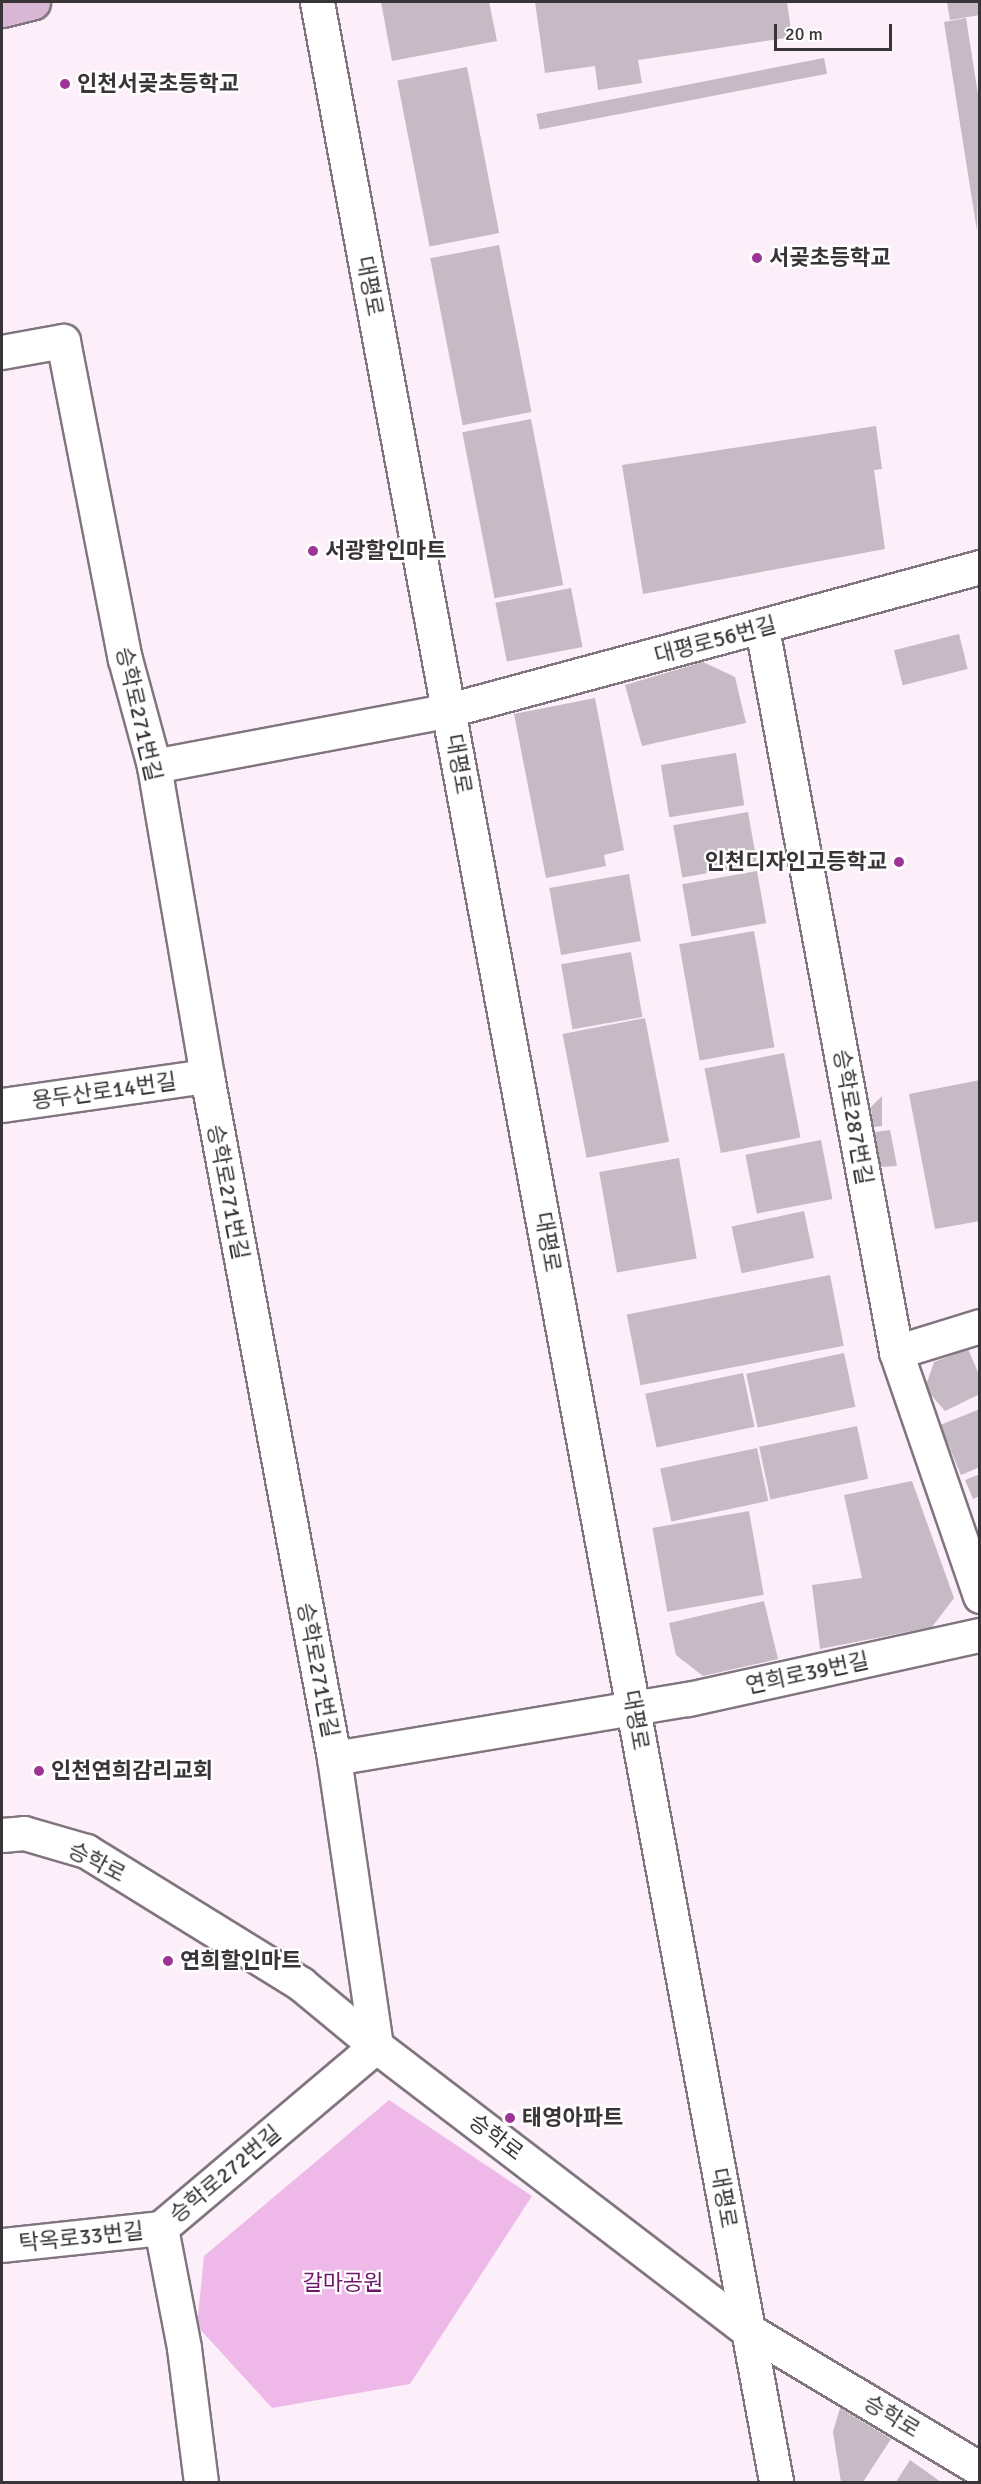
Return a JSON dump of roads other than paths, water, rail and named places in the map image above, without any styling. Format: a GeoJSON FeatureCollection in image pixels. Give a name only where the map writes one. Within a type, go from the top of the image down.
{"type":"FeatureCollection","features":[{"type":"Feature","properties":{"kind":"main road"},"geometry":{"type":"LineString","coordinates":[[2,10],[33,2]]}},
{"type":"Feature","properties":{"kind":"street","name":"대평로"},"geometry":{"type":"LineString","coordinates":[[317,2],[776,2482]]}},
{"type":"Feature","properties":{"kind":"street","name":"승학로271번길"},"geometry":{"type":"LineString","coordinates":[[2,352],[63,341],[125,659],[153,766],[207,1076],[334,1758],[376,2046]]}},
{"type":"Feature","properties":{"kind":"street","name":"대평로56번길"},"geometry":{"type":"LineString","coordinates":[[153,766],[449,710],[762,628],[980,567]]}},
{"type":"Feature","properties":{"kind":"street","name":"승학로287번길"},"geometry":{"type":"LineString","coordinates":[[762,628],[896,1352],[980,1596]]}},
{"type":"Feature","properties":{"kind":"street","name":"용두산로14번길"},"geometry":{"type":"LineString","coordinates":[[2,1106],[207,1076]]}},
{"type":"Feature","properties":{"kind":"street"},"geometry":{"type":"LineString","coordinates":[[896,1352],[980,1326]]}},
{"type":"Feature","properties":{"kind":"street","name":"연희로39번길"},"geometry":{"type":"LineString","coordinates":[[334,1758],[634,1708],[980,1635]]}},
{"type":"Feature","properties":{"kind":"street","name":"승학로"},"geometry":{"type":"LineString","coordinates":[[2,1835],[24,1833],[86,1851],[301,1984],[376,2046],[748,2330],[980,2469]]}},
{"type":"Feature","properties":{"kind":"street","name":"승학로272번길"},"geometry":{"type":"LineString","coordinates":[[201,2482],[184,2348],[161,2228],[376,2046]]}},
{"type":"Feature","properties":{"kind":"street","name":"탁옥로33번길"},"geometry":{"type":"LineString","coordinates":[[2,2245],[161,2228]]}},
{"type":"Feature","properties":{"kind":"place","name":"인천서곶초등학교"},"geometry":{"type":"Point","coordinates":[65,84]}},
{"type":"Feature","properties":{"kind":"place","name":"서곶초등학교"},"geometry":{"type":"Point","coordinates":[757,258]}},
{"type":"Feature","properties":{"kind":"place","name":"서광할인마트"},"geometry":{"type":"Point","coordinates":[313,551]}},
{"type":"Feature","properties":{"kind":"place","name":"인천디자인고등학교"},"geometry":{"type":"Point","coordinates":[899,862]}},
{"type":"Feature","properties":{"kind":"place","name":"인천연희감리교회"},"geometry":{"type":"Point","coordinates":[39,1771]}},
{"type":"Feature","properties":{"kind":"place","name":"연희할인마트"},"geometry":{"type":"Point","coordinates":[168,1961]}},
{"type":"Feature","properties":{"kind":"place","name":"태영아파트"},"geometry":{"type":"Point","coordinates":[510,2118]}},
{"type":"Feature","properties":{"kind":"park label","name":"갈마공원"},"geometry":{"type":"Point","coordinates":[343,2283]}}]}
